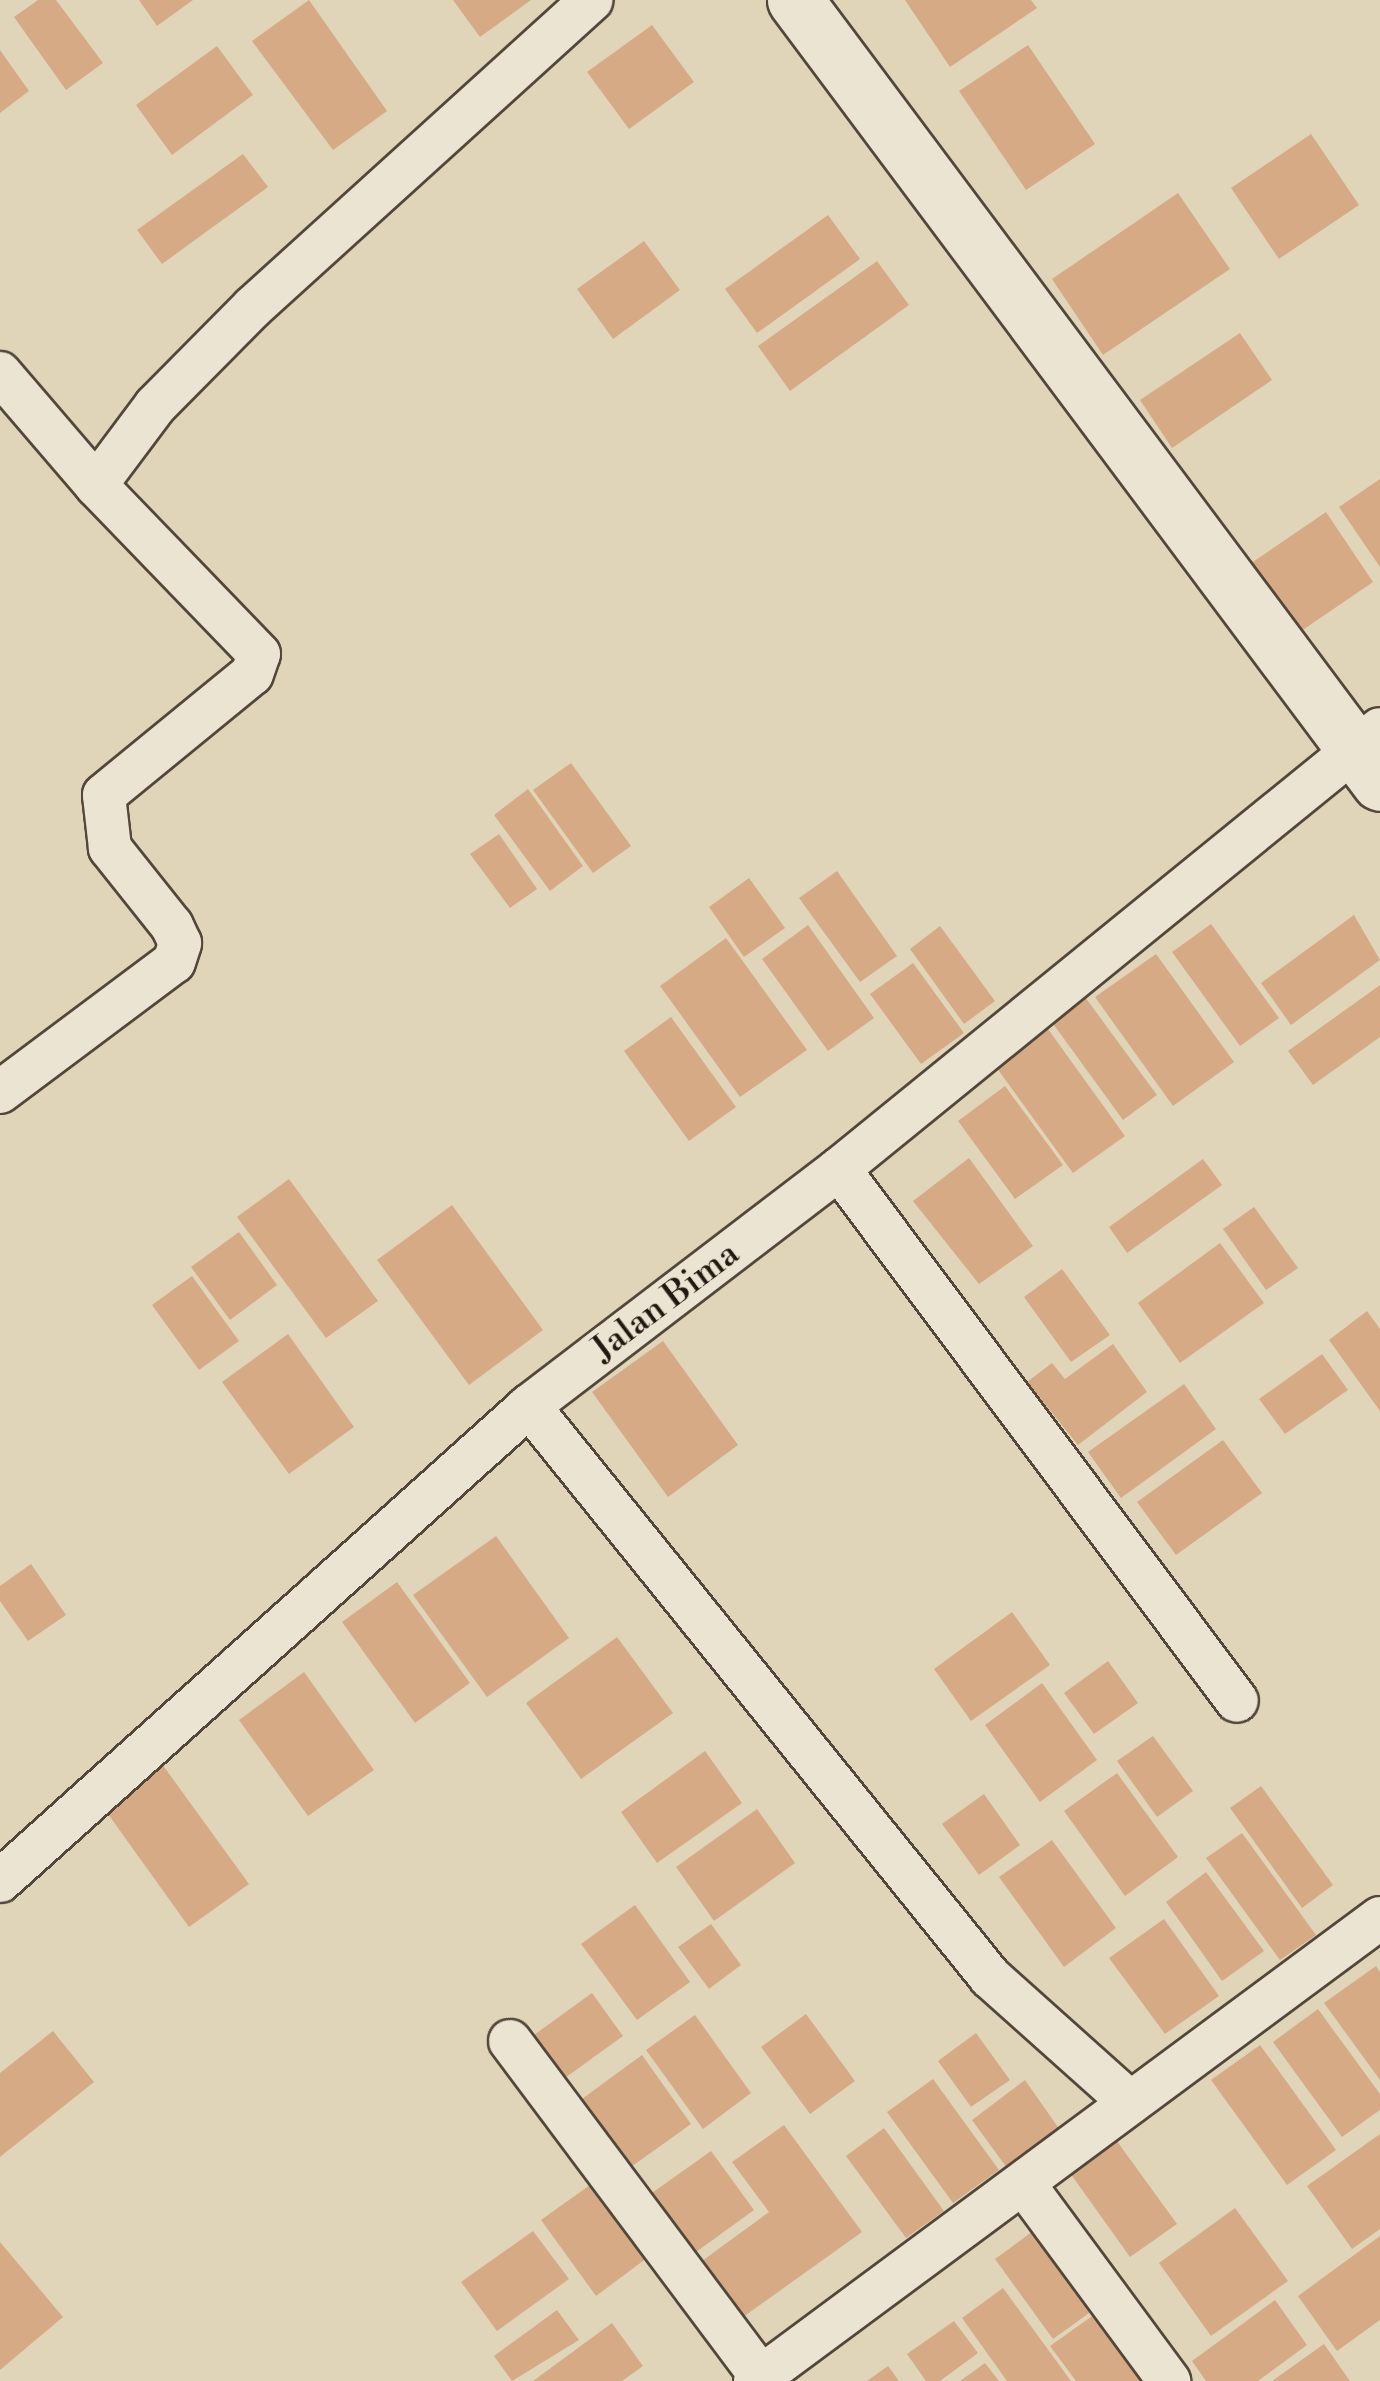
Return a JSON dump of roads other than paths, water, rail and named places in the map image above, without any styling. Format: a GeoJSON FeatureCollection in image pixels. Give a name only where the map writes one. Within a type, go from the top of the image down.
{"type":"FeatureCollection","features":[{"type":"Feature","properties":{"kind":"street"},"geometry":{"type":"LineString","coordinates":[[96,485],[155,406],[253,307],[592,0]]}},
{"type":"Feature","properties":{"kind":"street"},"geometry":{"type":"LineString","coordinates":[[796,0],[1372,753]]}},
{"type":"Feature","properties":{"kind":"street"},"geometry":{"type":"LineString","coordinates":[[0,373],[96,485],[258,654],[252,674],[104,794],[110,848],[172,926],[180,943],[174,962],[0,1092]]}},
{"type":"Feature","properties":{"kind":"street","name":"Jalan Bima"},"geometry":{"type":"LineString","coordinates":[[0,1882],[529,1406],[1372,753]]}},
{"type":"Feature","properties":{"kind":"street"},"geometry":{"type":"LineString","coordinates":[[839,1169],[1237,1701]]}},
{"type":"Feature","properties":{"kind":"street"},"geometry":{"type":"LineString","coordinates":[[529,1406],[990,1977],[1130,2102]]}},
{"type":"Feature","properties":{"kind":"street"},"geometry":{"type":"LineString","coordinates":[[510,2041],[758,2379],[1380,1918]]}},
{"type":"Feature","properties":{"kind":"street"},"geometry":{"type":"LineString","coordinates":[[1024,2184],[1170,2381]]}}]}
